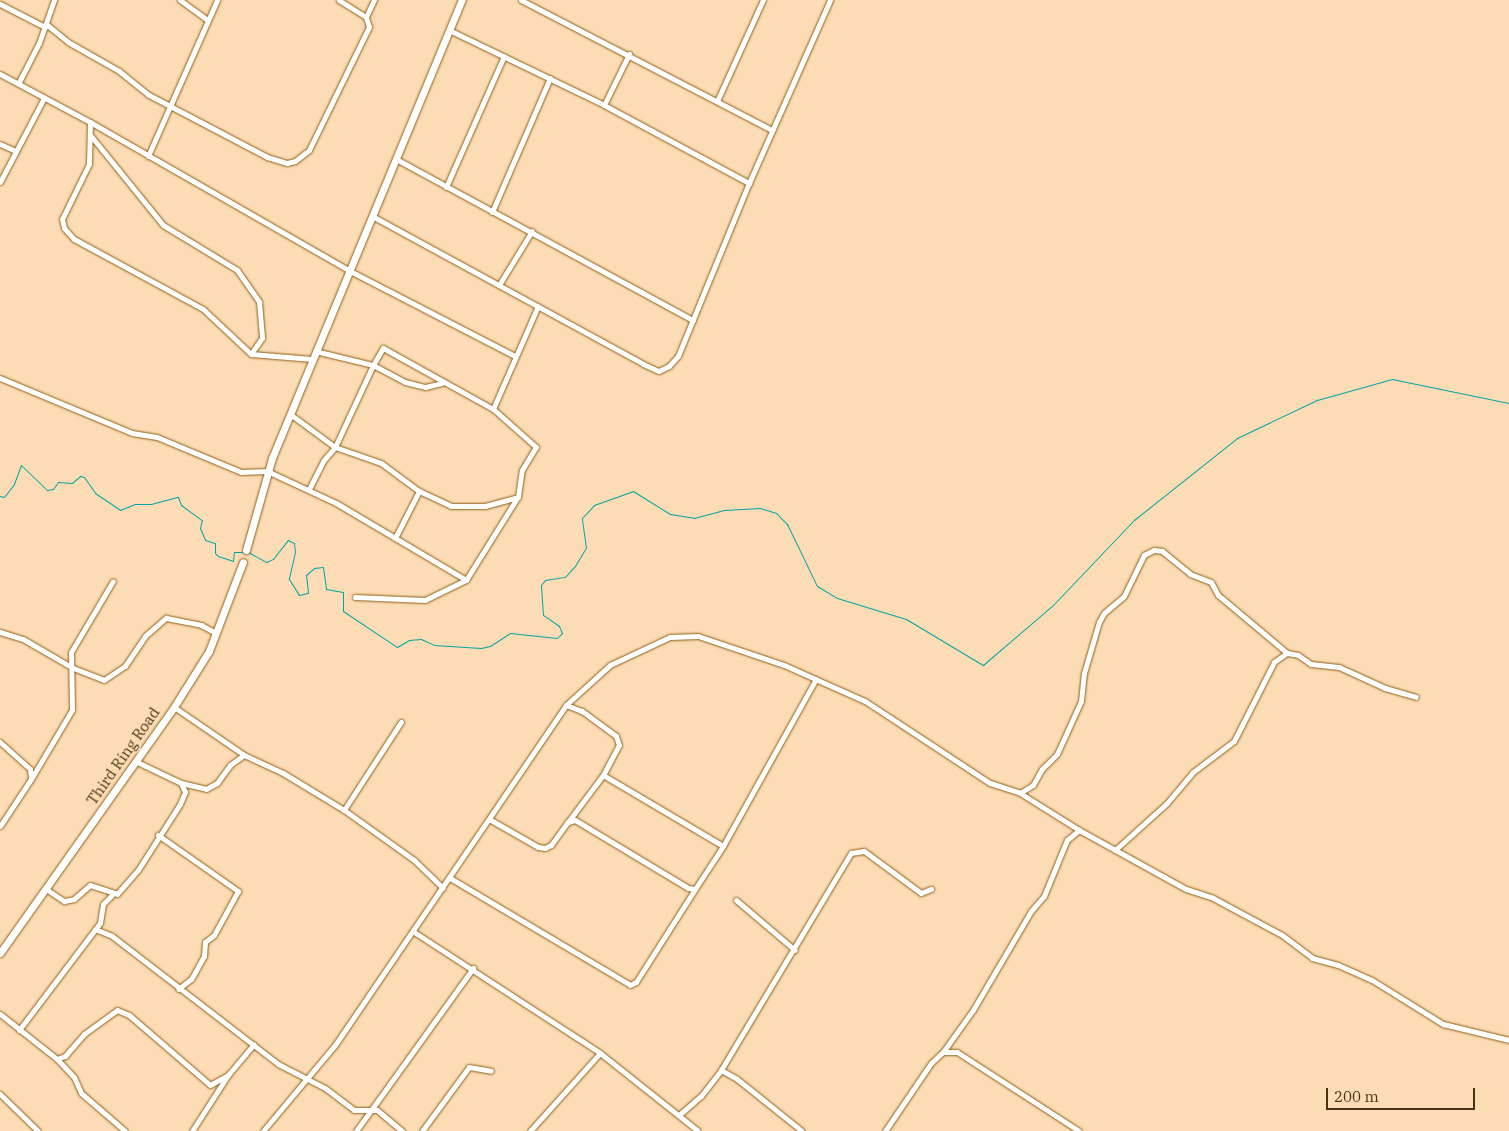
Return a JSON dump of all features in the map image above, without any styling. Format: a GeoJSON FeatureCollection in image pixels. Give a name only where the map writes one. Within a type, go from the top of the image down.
{"type":"FeatureCollection","features":[{"type":"Feature","properties":{"kind":"street"},"geometry":{"type":"LineString","coordinates":[[19,82],[46,26],[54,0]]}},
{"type":"Feature","properties":{"kind":"street"},"geometry":{"type":"LineString","coordinates":[[180,0],[208,20]]}},
{"type":"Feature","properties":{"kind":"street"},"geometry":{"type":"LineString","coordinates":[[148,156],[173,104],[216,0]]}},
{"type":"Feature","properties":{"kind":"street"},"geometry":{"type":"LineString","coordinates":[[0,4],[46,26],[68,42],[119,72],[149,95],[173,104],[267,157],[286,162],[295,161],[309,150],[346,80],[369,26],[366,17],[339,0]]}},
{"type":"Feature","properties":{"kind":"street"},"geometry":{"type":"LineString","coordinates":[[366,17],[374,0]]}},
{"type":"Feature","properties":{"kind":"street"},"geometry":{"type":"LineString","coordinates":[[242,562],[267,471],[315,351],[350,272],[448,30],[462,0]]}},
{"type":"Feature","properties":{"kind":"street"},"geometry":{"type":"LineString","coordinates":[[520,0],[718,99],[772,130]]}},
{"type":"Feature","properties":{"kind":"street"},"geometry":{"type":"LineString","coordinates":[[718,99],[764,0]]}},
{"type":"Feature","properties":{"kind":"street"},"geometry":{"type":"LineString","coordinates":[[372,216],[659,371],[669,366],[678,356],[749,183],[830,0]]}},
{"type":"Feature","properties":{"kind":"street"},"geometry":{"type":"LineString","coordinates":[[448,30],[604,105],[749,183]]}},
{"type":"Feature","properties":{"kind":"street"},"geometry":{"type":"LineString","coordinates":[[604,105],[629,54]]}},
{"type":"Feature","properties":{"kind":"street"},"geometry":{"type":"LineString","coordinates":[[446,187],[504,56]]}},
{"type":"Feature","properties":{"kind":"street"},"geometry":{"type":"LineString","coordinates":[[0,74],[19,82],[44,98],[90,122],[350,272],[515,356]]}},
{"type":"Feature","properties":{"kind":"street"},"geometry":{"type":"LineString","coordinates":[[492,212],[550,78]]}},
{"type":"Feature","properties":{"kind":"street"},"geometry":{"type":"LineString","coordinates":[[0,182],[44,98]]}},
{"type":"Feature","properties":{"kind":"street"},"geometry":{"type":"LineString","coordinates":[[90,122],[89,164],[84,179],[64,212],[64,228],[74,239],[203,309],[251,354],[312,359]]}},
{"type":"Feature","properties":{"kind":"street"},"geometry":{"type":"LineString","coordinates":[[91,136],[163,225],[237,270],[258,302],[262,338],[251,354]]}},
{"type":"Feature","properties":{"kind":"street"},"geometry":{"type":"LineString","coordinates":[[0,144],[16,152]]}},
{"type":"Feature","properties":{"kind":"street"},"geometry":{"type":"LineString","coordinates":[[396,159],[693,320]]}},
{"type":"Feature","properties":{"kind":"street"},"geometry":{"type":"LineString","coordinates":[[499,285],[532,232]]}},
{"type":"Feature","properties":{"kind":"street"},"geometry":{"type":"LineString","coordinates":[[493,409],[538,306]]}},
{"type":"Feature","properties":{"kind":"street"},"geometry":{"type":"LineString","coordinates":[[309,489],[323,461],[335,448],[373,365],[383,348],[442,383],[493,409],[536,447],[522,470],[518,497],[466,580],[425,600],[356,597]]}},
{"type":"Feature","properties":{"kind":"street"},"geometry":{"type":"LineString","coordinates":[[315,351],[373,365],[411,384],[425,387],[442,383]]}},
{"type":"Feature","properties":{"kind":"street"},"geometry":{"type":"LineString","coordinates":[[0,378],[132,433],[157,437],[242,472],[267,471],[309,489],[466,580]]}},
{"type":"Feature","properties":{"kind":"street"},"geometry":{"type":"LineString","coordinates":[[290,414],[335,448],[381,463],[419,491],[451,506],[485,506],[518,497]]}},
{"type":"Feature","properties":{"kind":"street"},"geometry":{"type":"LineString","coordinates":[[395,538],[419,491]]}},
{"type":"Feature","properties":{"kind":"street"},"geometry":{"type":"LineString","coordinates":[[1020,793],[1033,785],[1042,769],[1057,754],[1081,701],[1084,673],[1099,622],[1104,613],[1124,596],[1144,555],[1154,550],[1162,551],[1190,574],[1211,582],[1218,595],[1287,654],[1298,655],[1311,664],[1339,667],[1386,688],[1416,697]]}},
{"type":"Feature","properties":{"kind":"street","name":"Third Ring Road"},"geometry":{"type":"LineString","coordinates":[[0,953],[174,707],[216,634],[242,562]]}},
{"type":"Feature","properties":{"kind":"street"},"geometry":{"type":"LineString","coordinates":[[0,826],[36,772],[72,710],[73,668],[71,652],[113,581]]}},
{"type":"Feature","properties":{"kind":"street"},"geometry":{"type":"LineString","coordinates":[[2,631],[73,668],[104,680],[115,676],[145,636],[166,618],[200,625],[216,634]]}},
{"type":"Feature","properties":{"kind":"street"},"geometry":{"type":"LineString","coordinates":[[263,1131],[307,1080],[414,932],[566,705],[610,665],[670,636],[698,636],[816,679],[865,701],[990,783],[1020,793],[1079,830],[1186,889],[1213,898],[1282,935],[1312,958],[1338,965],[1372,980],[1443,1024],[1509,1040]]}},
{"type":"Feature","properties":{"kind":"street"},"geometry":{"type":"LineString","coordinates":[[1115,850],[1167,803],[1193,772],[1234,742],[1274,662],[1287,654]]}},
{"type":"Feature","properties":{"kind":"street"},"geometry":{"type":"LineString","coordinates":[[450,878],[630,985],[636,982],[723,846],[816,679]]}},
{"type":"Feature","properties":{"kind":"street"},"geometry":{"type":"LineString","coordinates":[[489,820],[538,847],[551,845],[603,775],[619,745],[616,736],[582,711],[566,705]]}},
{"type":"Feature","properties":{"kind":"street"},"geometry":{"type":"LineString","coordinates":[[174,707],[244,755],[282,773],[344,810],[414,860],[443,888]]}},
{"type":"Feature","properties":{"kind":"street"},"geometry":{"type":"LineString","coordinates":[[344,810],[401,722]]}},
{"type":"Feature","properties":{"kind":"street"},"geometry":{"type":"LineString","coordinates":[[0,742],[30,769],[36,772]]}},
{"type":"Feature","properties":{"kind":"street"},"geometry":{"type":"LineString","coordinates":[[135,761],[182,783],[206,788],[217,782],[230,765],[244,755]]}},
{"type":"Feature","properties":{"kind":"street"},"geometry":{"type":"LineString","coordinates":[[30,769],[31,779]]}},
{"type":"Feature","properties":{"kind":"street"},"geometry":{"type":"LineString","coordinates":[[603,775],[723,846]]}},
{"type":"Feature","properties":{"kind":"street"},"geometry":{"type":"LineString","coordinates":[[19,1030],[100,923],[103,904],[112,895],[117,894],[138,870],[184,796],[182,783]]}},
{"type":"Feature","properties":{"kind":"street"},"geometry":{"type":"LineString","coordinates":[[568,822],[575,820],[695,889]]}},
{"type":"Feature","properties":{"kind":"street"},"geometry":{"type":"LineString","coordinates":[[885,1131],[931,1064],[943,1052],[973,1010],[1031,911],[1044,896],[1063,849],[1079,830]]}},
{"type":"Feature","properties":{"kind":"street"},"geometry":{"type":"LineString","coordinates":[[158,835],[238,891],[214,935],[205,942],[204,956],[191,979],[178,989]]}},
{"type":"Feature","properties":{"kind":"street"},"geometry":{"type":"LineString","coordinates":[[679,1115],[700,1096],[721,1070],[795,950],[846,860],[857,850],[864,851],[921,892],[931,889]]}},
{"type":"Feature","properties":{"kind":"street"},"geometry":{"type":"LineString","coordinates":[[46,890],[64,902],[74,899],[90,885],[102,888],[112,895]]}},
{"type":"Feature","properties":{"kind":"street"},"geometry":{"type":"LineString","coordinates":[[736,900],[795,950]]}},
{"type":"Feature","properties":{"kind":"street"},"geometry":{"type":"LineString","coordinates":[[95,929],[112,936],[178,989],[254,1044],[273,1061],[354,1110],[377,1110],[402,1131]]}},
{"type":"Feature","properties":{"kind":"street"},"geometry":{"type":"LineString","coordinates":[[414,932],[473,968],[600,1053],[698,1131]]}},
{"type":"Feature","properties":{"kind":"street"},"geometry":{"type":"LineString","coordinates":[[356,1131],[473,968]]}},
{"type":"Feature","properties":{"kind":"street"},"geometry":{"type":"LineString","coordinates":[[57,1058],[65,1056],[84,1034],[117,1010],[129,1016],[210,1084],[228,1075]]}},
{"type":"Feature","properties":{"kind":"street"},"geometry":{"type":"LineString","coordinates":[[0,1014],[57,1058],[74,1077],[81,1093],[106,1111],[125,1131]]}},
{"type":"Feature","properties":{"kind":"street"},"geometry":{"type":"LineString","coordinates":[[192,1131],[228,1075],[254,1044]]}},
{"type":"Feature","properties":{"kind":"street"},"geometry":{"type":"LineString","coordinates":[[943,1052],[957,1052],[1079,1131]]}},
{"type":"Feature","properties":{"kind":"street"},"geometry":{"type":"LineString","coordinates":[[530,1131],[600,1053]]}},
{"type":"Feature","properties":{"kind":"street"},"geometry":{"type":"LineString","coordinates":[[422,1131],[469,1067],[491,1070]]}},
{"type":"Feature","properties":{"kind":"street"},"geometry":{"type":"LineString","coordinates":[[721,1070],[737,1079],[802,1131]]}},
{"type":"Feature","properties":{"kind":"street"},"geometry":{"type":"LineString","coordinates":[[0,1094],[38,1131]]}},
{"type":"Feature","properties":{"kind":"waterway"},"geometry":{"type":"LineString","coordinates":[[248,552],[266,562],[273,559],[288,540],[294,543],[295,552],[289,579],[299,595],[308,593],[306,575],[314,568],[323,567],[326,589],[343,592],[343,611],[397,647],[409,640],[421,639],[434,645],[481,648],[490,646],[510,633],[557,638],[562,633],[559,626],[543,615],[541,585],[545,580],[565,577],[575,566],[586,548],[582,518],[594,505],[633,491],[670,514],[694,518],[724,510],[760,508],[776,513],[787,524],[817,586],[837,598],[906,619],[983,665],[1053,605],[1134,520],[1237,438],[1317,400],[1392,379],[1509,403]]}},
{"type":"Feature","properties":{"kind":"waterway"},"geometry":{"type":"LineString","coordinates":[[0,496],[4,497],[14,484],[21,465],[47,490],[53,489],[58,482],[72,483],[80,476],[84,477],[95,493],[120,510],[135,504],[151,504],[178,497],[181,505],[202,520],[200,528],[205,540],[215,543],[215,553],[218,556],[233,561],[234,552],[244,552]]}}]}
